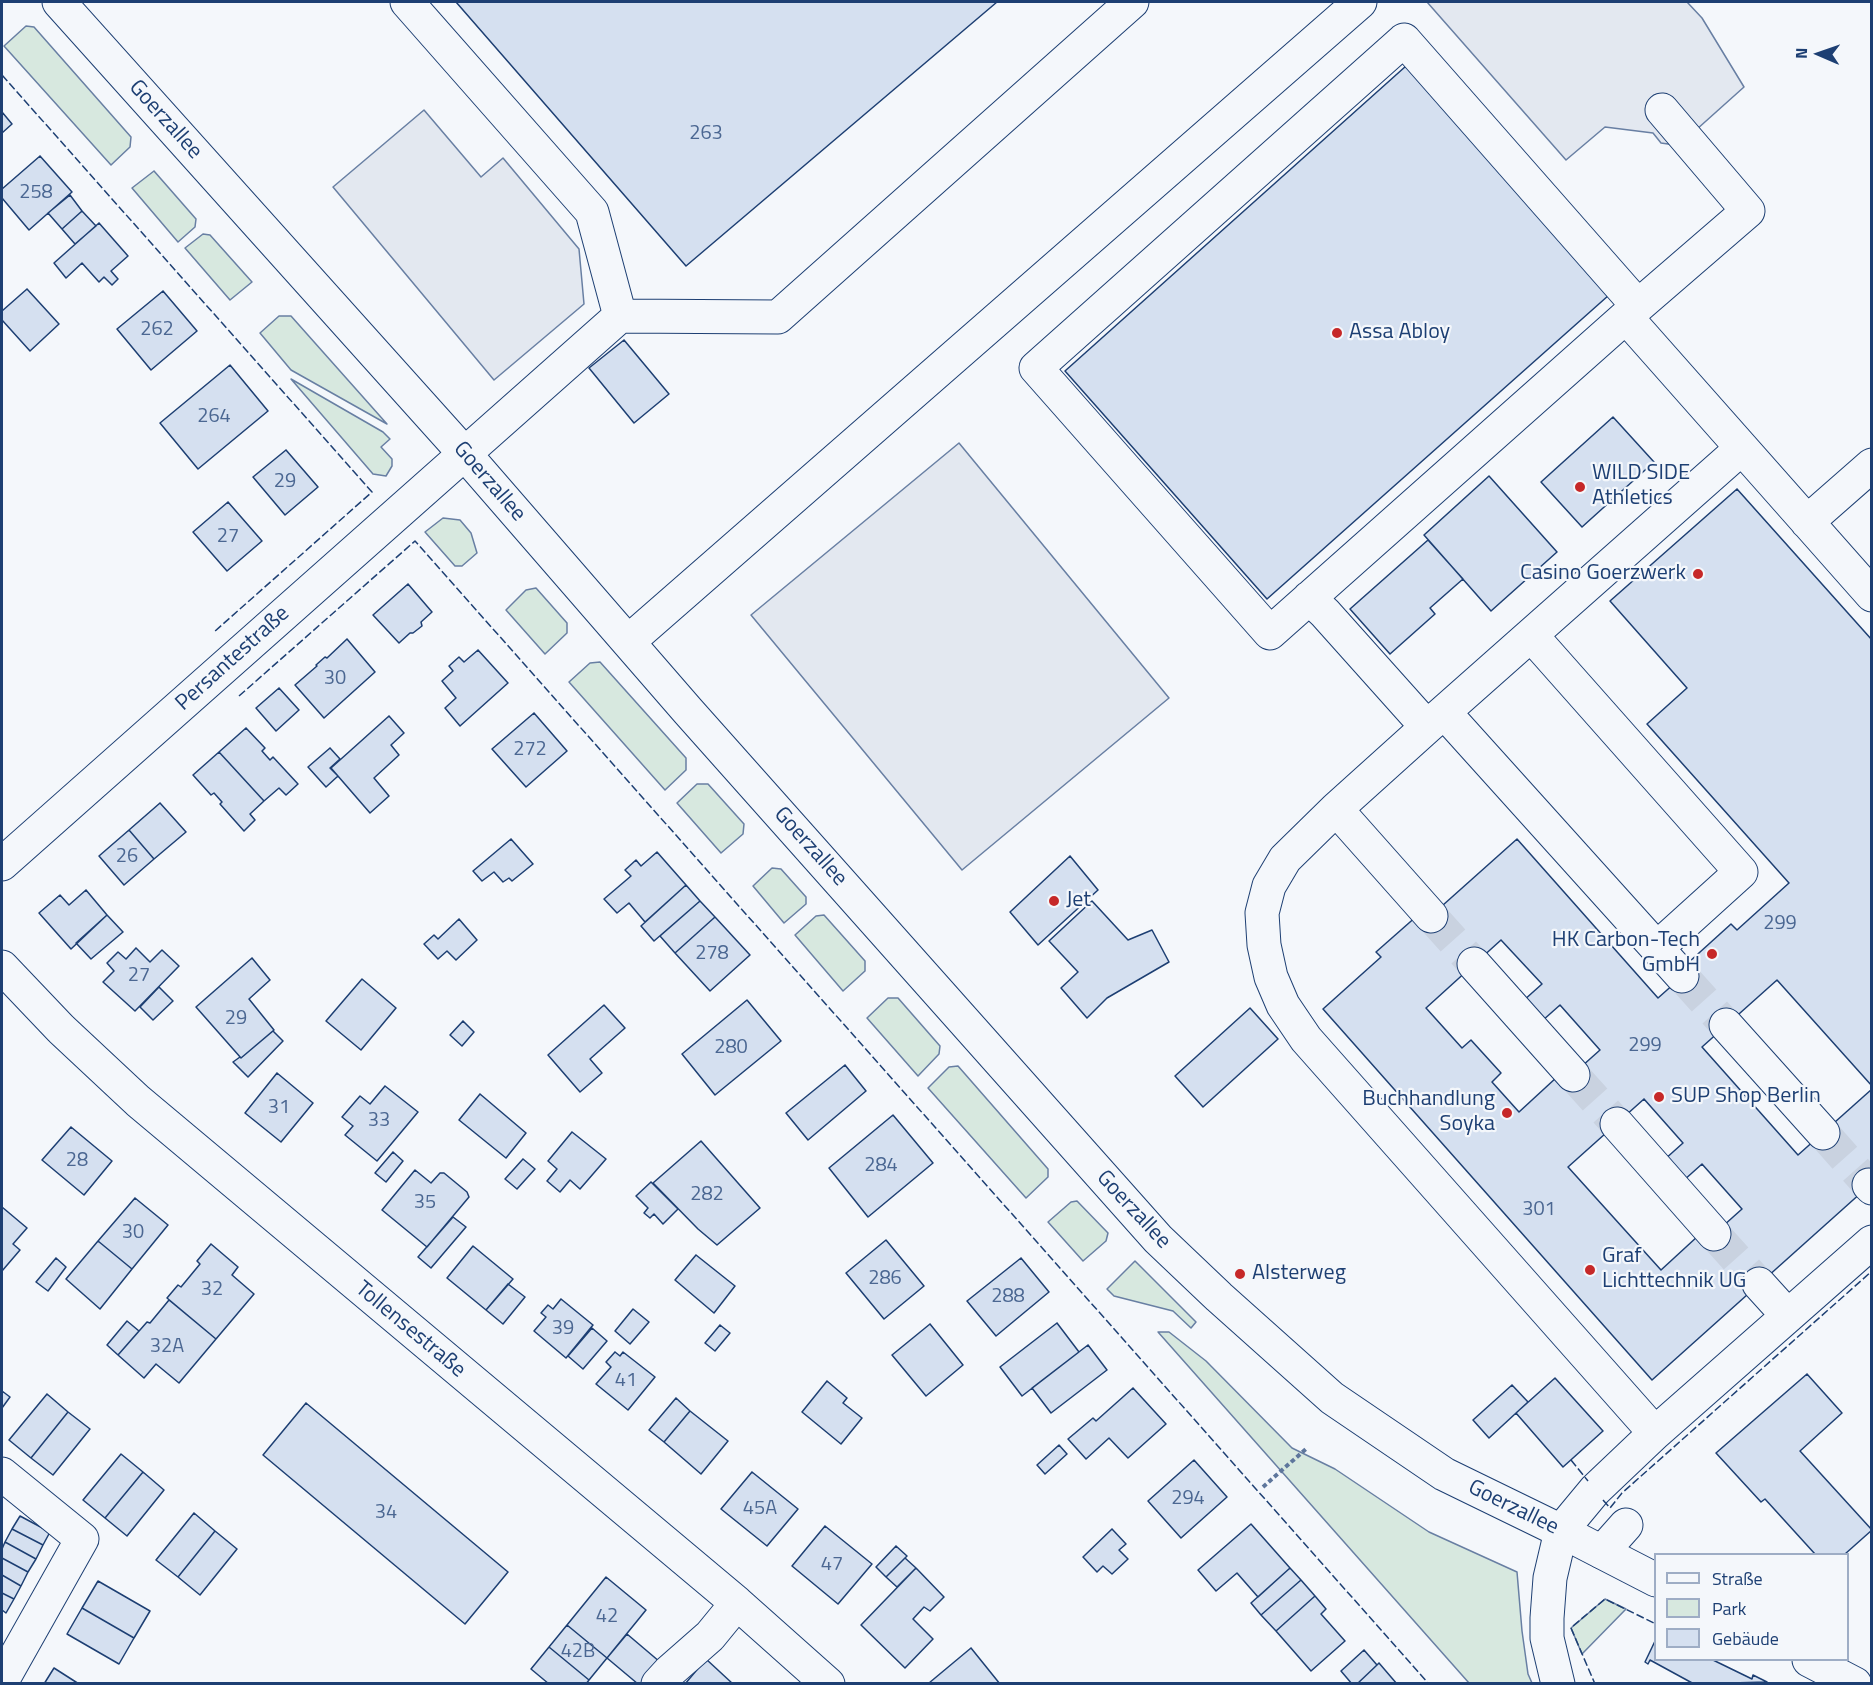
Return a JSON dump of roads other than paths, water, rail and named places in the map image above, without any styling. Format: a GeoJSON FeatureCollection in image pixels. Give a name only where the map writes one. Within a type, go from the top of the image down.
{"type":"FeatureCollection","features":[{"type":"Feature","properties":{"kind":"main road","name":"Goerzallee"},"geometry":{"type":"LineString","coordinates":[[59,2],[464,453],[688,711],[1158,1239],[1332,1398],[1444,1474],[1654,1579]]}},
{"type":"Feature","properties":{"kind":"main road"},"geometry":{"type":"LineString","coordinates":[[408,2],[592,212],[620,316],[777,317],[1132,2]]}},
{"type":"Feature","properties":{"kind":"main road"},"geometry":{"type":"LineString","coordinates":[[629,641],[1360,2]]}},
{"type":"Feature","properties":{"kind":"main road"},"geometry":{"type":"LineString","coordinates":[[1662,110],[1748,212],[1632,311],[1270,633],[1036,368],[1404,40],[1632,311],[1742,448],[1872,595]]}},
{"type":"Feature","properties":{"kind":"main road","name":"Persantestraße"},"geometry":{"type":"LineString","coordinates":[[2,864],[620,316]]}},
{"type":"Feature","properties":{"kind":"main road"},"geometry":{"type":"LineString","coordinates":[[1655,1433],[1306,1039],[1283,1005],[1271,978],[1264,945],[1262,913],[1269,886],[1285,859],[1336,809],[1742,448]]}},
{"type":"Feature","properties":{"kind":"main road"},"geometry":{"type":"LineString","coordinates":[[1807,522],[1872,465]]}},
{"type":"Feature","properties":{"kind":"main road"},"geometry":{"type":"LineString","coordinates":[[1309,598],[1435,720],[1682,976]]}},
{"type":"Feature","properties":{"kind":"main road"},"geometry":{"type":"LineString","coordinates":[[1531,635],[1741,872],[1657,948]]}},
{"type":"Feature","properties":{"kind":"main road"},"geometry":{"type":"LineString","coordinates":[[1336,809],[1431,916]]}},
{"type":"Feature","properties":{"kind":"main road"},"geometry":{"type":"LineString","coordinates":[[1474,964],[1573,1075]]}},
{"type":"Feature","properties":{"kind":"main road","name":"Tollensestraße"},"geometry":{"type":"LineString","coordinates":[[2,967],[61,1029],[146,1108],[737,1603],[828,1683]]}},
{"type":"Feature","properties":{"kind":"main road"},"geometry":{"type":"LineString","coordinates":[[1726,1025],[1823,1133]]}},
{"type":"Feature","properties":{"kind":"main road"},"geometry":{"type":"LineString","coordinates":[[1617,1124],[1714,1234]]}},
{"type":"Feature","properties":{"kind":"main road"},"geometry":{"type":"LineString","coordinates":[[1558,1683],[1547,1638],[1547,1618],[1550,1578],[1561,1531],[1595,1490],[1655,1433],[1872,1242]]}},
{"type":"Feature","properties":{"kind":"main road"},"geometry":{"type":"LineString","coordinates":[[1759,1284],[1788,1316]]}},
{"type":"Feature","properties":{"kind":"main road"},"geometry":{"type":"LineString","coordinates":[[2,1474],[82,1539],[2,1681]]}},
{"type":"Feature","properties":{"kind":"main road"},"geometry":{"type":"LineString","coordinates":[[1602,1552],[1626,1525]]}},
{"type":"Feature","properties":{"kind":"main road"},"geometry":{"type":"LineString","coordinates":[[658,1683],[710,1636],[737,1603]]}},
{"type":"Feature","properties":{"kind":"main road"},"geometry":{"type":"LineString","coordinates":[[1813,1661],[1855,1683]]}},
{"type":"Feature","properties":{"kind":"tunnel"},"geometry":{"type":"LineString","coordinates":[[1431,916],[1474,964]]}},
{"type":"Feature","properties":{"kind":"tunnel"},"geometry":{"type":"LineString","coordinates":[[1682,976],[1726,1025]]}},
{"type":"Feature","properties":{"kind":"tunnel"},"geometry":{"type":"LineString","coordinates":[[1573,1075],[1617,1124]]}},
{"type":"Feature","properties":{"kind":"tunnel"},"geometry":{"type":"LineString","coordinates":[[1823,1133],[1869,1185]]}},
{"type":"Feature","properties":{"kind":"tunnel"},"geometry":{"type":"LineString","coordinates":[[1714,1234],[1759,1284]]}},
{"type":"Feature","properties":{"kind":"place","name":"Assa Abloy"},"geometry":{"type":"Point","coordinates":[1337,333]}},
{"type":"Feature","properties":{"kind":"place","name":"WILD SIDE Athletics"},"geometry":{"type":"Point","coordinates":[1580,487]}},
{"type":"Feature","properties":{"kind":"place","name":"Casino Goerzwerk"},"geometry":{"type":"Point","coordinates":[1698,574]}},
{"type":"Feature","properties":{"kind":"place","name":"Jet"},"geometry":{"type":"Point","coordinates":[1054,901]}},
{"type":"Feature","properties":{"kind":"place","name":"HK Carbon-Tech GmbH"},"geometry":{"type":"Point","coordinates":[1712,954]}},
{"type":"Feature","properties":{"kind":"place","name":"SUP Shop Berlin"},"geometry":{"type":"Point","coordinates":[1659,1097]}},
{"type":"Feature","properties":{"kind":"place","name":"Buchhandlung Soyka"},"geometry":{"type":"Point","coordinates":[1507,1113]}},
{"type":"Feature","properties":{"kind":"place","name":"Graf Lichttechnik UG"},"geometry":{"type":"Point","coordinates":[1590,1270]}},
{"type":"Feature","properties":{"kind":"place","name":"Alsterweg"},"geometry":{"type":"Point","coordinates":[1240,1274]}}]}
